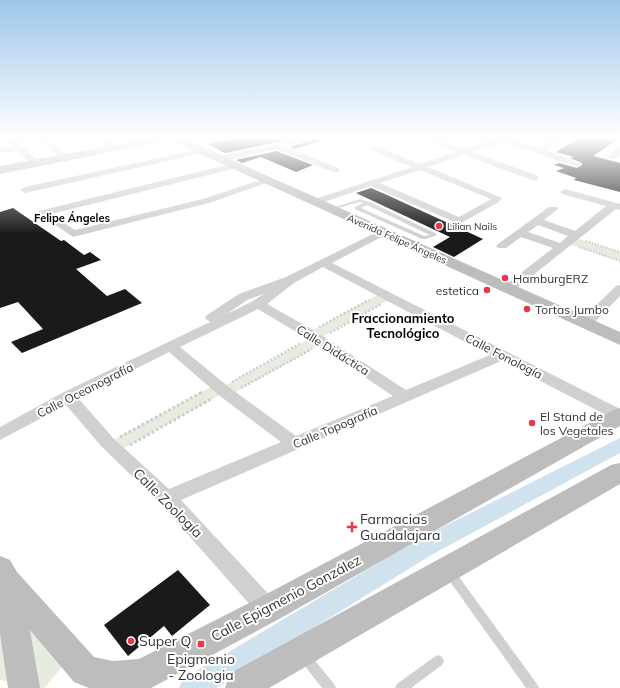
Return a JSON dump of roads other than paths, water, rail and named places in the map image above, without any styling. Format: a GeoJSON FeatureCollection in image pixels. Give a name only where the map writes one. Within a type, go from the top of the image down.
{"type":"FeatureCollection","features":[{"type":"Feature","properties":{"kind":"street"},"geometry":{"type":"LineString","coordinates":[[25,190],[114,170]]}},
{"type":"Feature","properties":{"kind":"street"},"geometry":{"type":"LineString","coordinates":[[217,170],[43,213],[73,234],[193,204],[267,181]]}},
{"type":"Feature","properties":{"kind":"street","name":"Avenida Felipe Ángeles"},"geometry":{"type":"LineString","coordinates":[[243,170],[324,206],[384,228],[508,288],[620,339]]}},
{"type":"Feature","properties":{"kind":"street"},"geometry":{"type":"LineString","coordinates":[[324,206],[376,185],[421,170]]}},
{"type":"Feature","properties":{"kind":"street"},"geometry":{"type":"LineString","coordinates":[[376,185],[459,221],[497,198],[427,170]]}},
{"type":"Feature","properties":{"kind":"street"},"geometry":{"type":"LineString","coordinates":[[513,170],[535,178]]}},
{"type":"Feature","properties":{"kind":"street"},"geometry":{"type":"LineString","coordinates":[[565,192],[617,207]]}},
{"type":"Feature","properties":{"kind":"street"},"geometry":{"type":"LineString","coordinates":[[508,288],[569,240],[617,207]]}},
{"type":"Feature","properties":{"kind":"street"},"geometry":{"type":"LineString","coordinates":[[502,246],[553,209]]}},
{"type":"Feature","properties":{"kind":"street"},"geometry":{"type":"LineString","coordinates":[[536,221],[569,240]]}},
{"type":"Feature","properties":{"kind":"street","name":"Calle Oceanografía"},"geometry":{"type":"LineString","coordinates":[[170,346],[243,297],[290,280],[324,263],[384,228]]}},
{"type":"Feature","properties":{"kind":"street"},"geometry":{"type":"LineString","coordinates":[[520,233],[569,240]]}},
{"type":"Feature","properties":{"kind":"street","name":"Calle Fonología"},"geometry":{"type":"LineString","coordinates":[[324,263],[620,416]]}},
{"type":"Feature","properties":{"kind":"street","name":"Calle Oceanografía"},"geometry":{"type":"LineString","coordinates":[[0,434],[68,397],[258,304],[290,280]]}},
{"type":"Feature","properties":{"kind":"street"},"geometry":{"type":"LineString","coordinates":[[586,323],[620,289]]}},
{"type":"Feature","properties":{"kind":"street","name":"Calle Didáctica"},"geometry":{"type":"LineString","coordinates":[[258,304],[315,338],[406,397]]}},
{"type":"Feature","properties":{"kind":"street"},"geometry":{"type":"LineString","coordinates":[[170,346],[223,390],[295,444]]}},
{"type":"Feature","properties":{"kind":"street","name":"Calle Topografía"},"geometry":{"type":"LineString","coordinates":[[167,498],[502,355]]}},
{"type":"Feature","properties":{"kind":"street","name":"Calle Zoología"},"geometry":{"type":"LineString","coordinates":[[68,397],[113,448],[167,498],[268,609]]}},
{"type":"Feature","properties":{"kind":"street","name":"Calle Epigmenio González"},"geometry":{"type":"LineString","coordinates":[[132,681],[268,609],[620,416]]}},
{"type":"Feature","properties":{"kind":"street"},"geometry":{"type":"LineString","coordinates":[[247,686],[301,652],[620,472]]}},
{"type":"Feature","properties":{"kind":"street"},"geometry":{"type":"LineString","coordinates":[[3,575],[85,671],[132,681]]}},
{"type":"Feature","properties":{"kind":"street"},"geometry":{"type":"LineString","coordinates":[[3,575],[24,688]]}},
{"type":"Feature","properties":{"kind":"lane"},"geometry":{"type":"LineString","coordinates":[[324,206],[360,200],[434,235],[424,238],[384,228],[357,208],[368,204]]}},
{"type":"Feature","properties":{"kind":"lane"},"geometry":{"type":"LineString","coordinates":[[447,570],[533,688]]}},
{"type":"Feature","properties":{"kind":"lane"},"geometry":{"type":"LineString","coordinates":[[301,652],[330,688]]}},
{"type":"Feature","properties":{"kind":"lane"},"geometry":{"type":"LineString","coordinates":[[400,688],[438,661]]}},
{"type":"Feature","properties":{"kind":"waterway"},"geometry":{"type":"LineString","coordinates":[[192,688],[425,547],[620,445]]}},
{"type":"Feature","properties":{"kind":"place","name":"Lilian Nails"},"geometry":{"type":"Point","coordinates":[439,226]}},
{"type":"Feature","properties":{"kind":"place","name":"HamburgERZ"},"geometry":{"type":"Point","coordinates":[505,278]}},
{"type":"Feature","properties":{"kind":"place","name":"estetica"},"geometry":{"type":"Point","coordinates":[487,290]}},
{"type":"Feature","properties":{"kind":"place","name":"Tortas Jumbo"},"geometry":{"type":"Point","coordinates":[527,309]}},
{"type":"Feature","properties":{"kind":"place","name":"El Stand de los Vegetales"},"geometry":{"type":"Point","coordinates":[532,423]}},
{"type":"Feature","properties":{"kind":"place","name":"Farmacias Guadalajara"},"geometry":{"type":"Point","coordinates":[352,527]}},
{"type":"Feature","properties":{"kind":"place","name":"Super Q"},"geometry":{"type":"Point","coordinates":[131,641]}},
{"type":"Feature","properties":{"kind":"place","name":"Epigmenio - Zoologia"},"geometry":{"type":"Point","coordinates":[201,644]}},
{"type":"Feature","properties":{"kind":"district","name":"Felipe Ángeles"},"geometry":{"type":"Point","coordinates":[72,218]}},
{"type":"Feature","properties":{"kind":"district","name":"Fraccionamiento Tecnológico"},"geometry":{"type":"Point","coordinates":[403,326]}}]}
